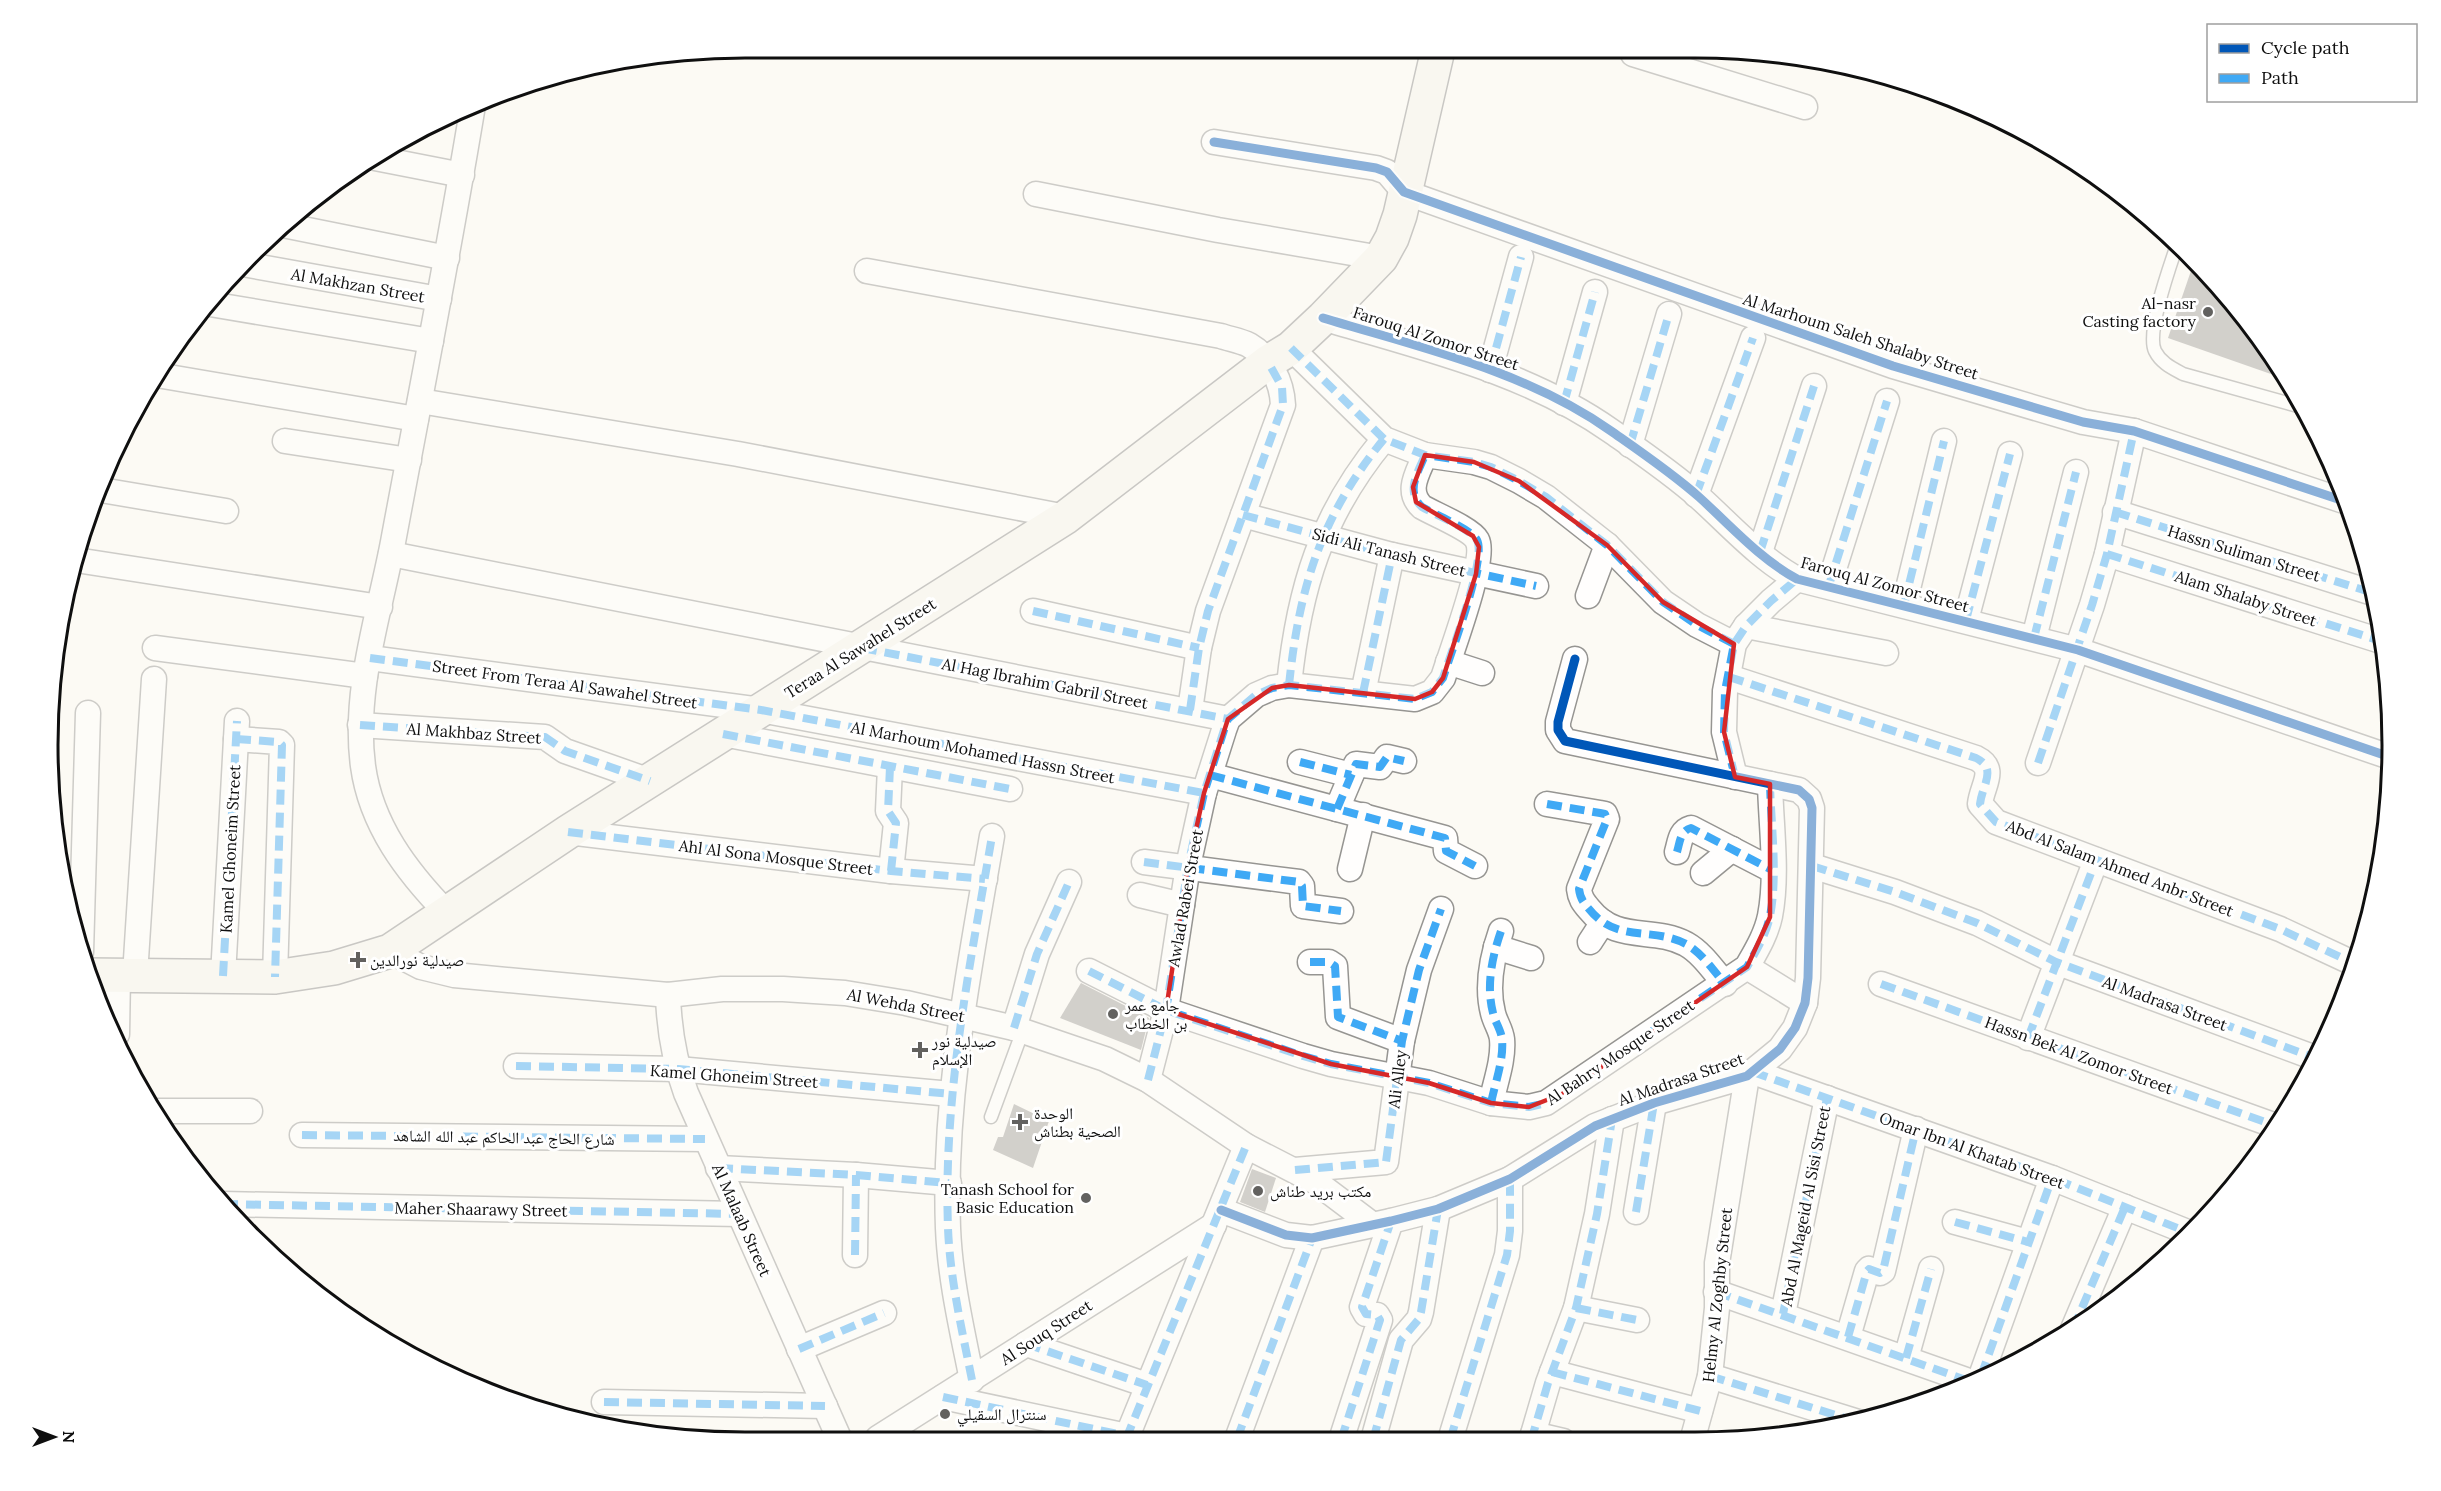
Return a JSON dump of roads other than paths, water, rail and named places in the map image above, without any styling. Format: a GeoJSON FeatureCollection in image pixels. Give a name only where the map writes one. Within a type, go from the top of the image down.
{"type":"FeatureCollection","features":[{"type":"Feature","properties":{"kind":"main road","name":"Teraa Al Sawahel Street"},"geometry":{"type":"LineString","coordinates":[[114,975],[275,977],[334,969],[390,951],[419,934],[568,832],[1066,517],[1279,355],[1323,318],[1381,258],[1392,238],[1400,215],[1436,58]]}},
{"type":"Feature","properties":{"kind":"street"},"geometry":{"type":"LineString","coordinates":[[1646,58],[1805,107]]}},
{"type":"Feature","properties":{"kind":"street"},"geometry":{"type":"LineString","coordinates":[[447,913],[416,882],[388,837],[374,809],[363,768],[360,725],[367,667],[409,460],[471,116]]}},
{"type":"Feature","properties":{"kind":"street"},"geometry":{"type":"LineString","coordinates":[[1214,142],[1376,168],[1387,172],[1404,192]]}},
{"type":"Feature","properties":{"kind":"street"},"geometry":{"type":"LineString","coordinates":[[387,160],[462,175]]}},
{"type":"Feature","properties":{"kind":"street","name":"Al Marhoum Saleh Shalaby Street"},"geometry":{"type":"LineString","coordinates":[[1404,192],[1893,366],[2083,422],[2134,431],[2336,498]]}},
{"type":"Feature","properties":{"kind":"street"},"geometry":{"type":"LineString","coordinates":[[1036,194],[1218,230],[1381,258]]}},
{"type":"Feature","properties":{"kind":"street"},"geometry":{"type":"LineString","coordinates":[[295,227],[447,258]]}},
{"type":"Feature","properties":{"kind":"street"},"geometry":{"type":"LineString","coordinates":[[1490,370],[1521,257]]}},
{"type":"Feature","properties":{"kind":"street","name":"Al Makhzan Street"},"geometry":{"type":"LineString","coordinates":[[254,266],[439,299]]}},
{"type":"Feature","properties":{"kind":"street"},"geometry":{"type":"LineString","coordinates":[[867,271],[1221,336],[1279,355],[1384,439],[1425,455],[1474,462],[1491,467],[1546,497],[1607,545],[1663,602],[1697,625],[1740,634],[1886,653]]}},
{"type":"Feature","properties":{"kind":"street"},"geometry":{"type":"LineString","coordinates":[[1564,403],[1595,292]]}},
{"type":"Feature","properties":{"kind":"street"},"geometry":{"type":"LineString","coordinates":[[218,305],[431,341]]}},
{"type":"Feature","properties":{"kind":"street"},"geometry":{"type":"LineString","coordinates":[[1630,445],[1670,314]]}},
{"type":"Feature","properties":{"kind":"street","name":"Farouq Al Zomor Street"},"geometry":{"type":"LineString","coordinates":[[1323,318],[1490,370],[1564,403],[1630,445],[1696,495],[1783,572],[1797,579],[1829,585],[2078,650],[2382,754]]}},
{"type":"Feature","properties":{"kind":"street"},"geometry":{"type":"LineString","coordinates":[[1696,495],[1753,338]]}},
{"type":"Feature","properties":{"kind":"street"},"geometry":{"type":"LineString","coordinates":[[1190,710],[1199,648],[1208,611],[1283,405],[1279,355]]}},
{"type":"Feature","properties":{"kind":"street"},"geometry":{"type":"LineString","coordinates":[[167,376],[738,454],[1066,517]]}},
{"type":"Feature","properties":{"kind":"street"},"geometry":{"type":"LineString","coordinates":[[1760,552],[1814,386]]}},
{"type":"Feature","properties":{"kind":"street"},"geometry":{"type":"LineString","coordinates":[[1829,585],[1887,401]]}},
{"type":"Feature","properties":{"kind":"street"},"geometry":{"type":"LineString","coordinates":[[2038,763],[2078,650],[2107,554],[2134,431]]}},
{"type":"Feature","properties":{"kind":"street"},"geometry":{"type":"LineString","coordinates":[[1290,685],[1295,634],[1301,604],[1323,536],[1361,467],[1384,439]]}},
{"type":"Feature","properties":{"kind":"street"},"geometry":{"type":"LineString","coordinates":[[285,441],[409,460]]}},
{"type":"Feature","properties":{"kind":"street"},"geometry":{"type":"LineString","coordinates":[[1904,604],[1944,441]]}},
{"type":"Feature","properties":{"kind":"street"},"geometry":{"type":"LineString","coordinates":[[1966,620],[2010,454]]}},
{"type":"Feature","properties":{"kind":"street"},"geometry":{"type":"LineString","coordinates":[[1228,718],[1256,695],[1272,688],[1290,685],[1415,699],[1432,692],[1443,678],[1476,574],[1479,547],[1473,536],[1422,507],[1413,495],[1413,487],[1425,455]]}},
{"type":"Feature","properties":{"kind":"street"},"geometry":{"type":"LineString","coordinates":[[2034,638],[2076,472]]}},
{"type":"Feature","properties":{"kind":"street"},"geometry":{"type":"LineString","coordinates":[[108,491],[226,511]]}},
{"type":"Feature","properties":{"kind":"street","name":"Hassn Suliman Street"},"geometry":{"type":"LineString","coordinates":[[2115,512],[2364,590]]}},
{"type":"Feature","properties":{"kind":"street","name":"Sidi Ali Tanash Street"},"geometry":{"type":"LineString","coordinates":[[1243,515],[1392,555],[1536,586]]}},
{"type":"Feature","properties":{"kind":"street"},"geometry":{"type":"LineString","coordinates":[[1588,596],[1607,545]]}},
{"type":"Feature","properties":{"kind":"street","name":"Al Hag Ibrahim Gabril Street"},"geometry":{"type":"LineString","coordinates":[[391,554],[1228,718]]}},
{"type":"Feature","properties":{"kind":"street","name":"Alam Shalaby Street"},"geometry":{"type":"LineString","coordinates":[[2107,554],[2374,639]]}},
{"type":"Feature","properties":{"kind":"street"},"geometry":{"type":"LineString","coordinates":[[1363,693],[1392,555]]}},
{"type":"Feature","properties":{"kind":"street"},"geometry":{"type":"LineString","coordinates":[[84,562],[380,607]]}},
{"type":"Feature","properties":{"kind":"street"},"geometry":{"type":"LineString","coordinates":[[1735,777],[1724,732],[1725,691],[1740,634],[1771,601],[1797,579]]}},
{"type":"Feature","properties":{"kind":"street"},"geometry":{"type":"LineString","coordinates":[[1033,610],[1199,648]]}},
{"type":"Feature","properties":{"kind":"street","name":"Street From Teraa Al Sawahel Street"},"geometry":{"type":"LineString","coordinates":[[155,648],[367,667],[761,710]]}},
{"type":"Feature","properties":{"kind":"street"},"geometry":{"type":"LineString","coordinates":[[1575,659],[1558,722],[1558,730],[1565,741],[1770,784]]}},
{"type":"Feature","properties":{"kind":"street"},"geometry":{"type":"LineString","coordinates":[[1448,662],[1482,673]]}},
{"type":"Feature","properties":{"kind":"street","name":"Abd Al Salam Ahmed Anbr Street"},"geometry":{"type":"LineString","coordinates":[[1729,677],[1984,761],[1989,768],[1989,776],[1980,804],[1986,814],[1996,822],[2280,929],[2348,961]]}},
{"type":"Feature","properties":{"kind":"street"},"geometry":{"type":"LineString","coordinates":[[116,1020],[114,975],[154,679]]}},
{"type":"Feature","properties":{"kind":"street","name":"Al Marhoum Mohamed Hassn Street"},"geometry":{"type":"LineString","coordinates":[[761,710],[1207,784],[1337,809],[1446,838],[1446,851],[1475,866]]}},
{"type":"Feature","properties":{"kind":"street"},"geometry":{"type":"LineString","coordinates":[[82,922],[88,713]]}},
{"type":"Feature","properties":{"kind":"street","name":"Awlad Rabei Street"},"geometry":{"type":"LineString","coordinates":[[1148,1080],[1166,1010],[1188,866],[1207,784],[1228,718]]}},
{"type":"Feature","properties":{"kind":"street","name":"Al Makhbaz Street"},"geometry":{"type":"LineString","coordinates":[[360,725],[545,736],[565,751],[650,781]]}},
{"type":"Feature","properties":{"kind":"street","name":"Kamel Ghoneim Street"},"geometry":{"type":"LineString","coordinates":[[223,976],[236,730],[279,742],[282,745],[275,977]]}},
{"type":"Feature","properties":{"kind":"street"},"geometry":{"type":"LineString","coordinates":[[723,734],[1010,789]]}},
{"type":"Feature","properties":{"kind":"street"},"geometry":{"type":"LineString","coordinates":[[1337,809],[1358,764],[1380,767],[1387,757],[1404,761]]}},
{"type":"Feature","properties":{"kind":"street"},"geometry":{"type":"LineString","coordinates":[[1300,762],[1351,775]]}},
{"type":"Feature","properties":{"kind":"street"},"geometry":{"type":"LineString","coordinates":[[890,767],[888,811],[896,823],[891,871]]}},
{"type":"Feature","properties":{"kind":"street","name":"Al Madrasa Street"},"geometry":{"type":"LineString","coordinates":[[1312,1238],[1438,1209],[1510,1179],[1595,1126],[1611,1119],[1654,1103],[1750,1074],[1780,1049],[1796,1028],[1805,1003],[1808,978],[1812,808],[1809,799],[1799,790],[1770,784]]}},
{"type":"Feature","properties":{"kind":"street","name":"Al Bahry Mosque Street"},"geometry":{"type":"LineString","coordinates":[[1089,971],[1166,1010],[1303,1056],[1331,1064],[1429,1083],[1491,1103],[1529,1107],[1546,1103],[1747,967],[1761,943],[1770,917],[1773,889],[1770,784]]}},
{"type":"Feature","properties":{"kind":"street"},"geometry":{"type":"LineString","coordinates":[[1547,804],[1605,814],[1607,819],[1579,889],[1580,897],[1597,932],[1663,936],[1685,944],[1702,957],[1725,984]]}},
{"type":"Feature","properties":{"kind":"street"},"geometry":{"type":"LineString","coordinates":[[1350,870],[1363,816]]}},
{"type":"Feature","properties":{"kind":"street"},"geometry":{"type":"LineString","coordinates":[[1677,852],[1682,834],[1686,829],[1691,828],[1772,870]]}},
{"type":"Feature","properties":{"kind":"street","name":"Ahl Al Sona Mosque Street"},"geometry":{"type":"LineString","coordinates":[[568,832],[891,871],[985,879]]}},
{"type":"Feature","properties":{"kind":"street"},"geometry":{"type":"LineString","coordinates":[[972,1380],[953,1277],[948,1228],[951,1094],[992,836]]}},
{"type":"Feature","properties":{"kind":"street"},"geometry":{"type":"LineString","coordinates":[[1703,873],[1732,849]]}},
{"type":"Feature","properties":{"kind":"street"},"geometry":{"type":"LineString","coordinates":[[2028,1038],[2096,860]]}},
{"type":"Feature","properties":{"kind":"street"},"geometry":{"type":"LineString","coordinates":[[1144,862],[1299,882],[1302,886],[1303,906],[1341,912]]}},
{"type":"Feature","properties":{"kind":"street","name":"Al Madrasa Street"},"geometry":{"type":"LineString","coordinates":[[1812,866],[1895,892],[1966,920],[2056,962],[2308,1055]]}},
{"type":"Feature","properties":{"kind":"street"},"geometry":{"type":"LineString","coordinates":[[1018,1029],[1037,954],[1069,882]]}},
{"type":"Feature","properties":{"kind":"street"},"geometry":{"type":"LineString","coordinates":[[1140,895],[1182,906]]}},
{"type":"Feature","properties":{"kind":"street","name":"Ali Alley"},"geometry":{"type":"LineString","coordinates":[[1295,1170],[1386,1162],[1402,1041],[1419,970],[1441,909]]}},
{"type":"Feature","properties":{"kind":"street"},"geometry":{"type":"LineString","coordinates":[[1491,1103],[1502,1050],[1502,1036],[1493,1012],[1491,996],[1492,963],[1498,939],[1531,958]]}},
{"type":"Feature","properties":{"kind":"street","name":"Al Wehda Street"},"geometry":{"type":"LineString","coordinates":[[390,951],[421,967],[453,975],[668,995],[722,989],[783,989],[845,993],[906,1003],[1018,1029],[1105,1059],[1148,1080],[1246,1146],[1295,1170],[1382,1223]]}},
{"type":"Feature","properties":{"kind":"street"},"geometry":{"type":"LineString","coordinates":[[1310,962],[1333,963],[1335,966],[1326,986],[1338,1017],[1402,1041]]}},
{"type":"Feature","properties":{"kind":"street"},"geometry":{"type":"LineString","coordinates":[[1747,967],[1805,1003]]}},
{"type":"Feature","properties":{"kind":"street","name":"Hassn Bek Al Zomor Street"},"geometry":{"type":"LineString","coordinates":[[1881,984],[2269,1124]]}},
{"type":"Feature","properties":{"kind":"street","name":"Al Malaab Street"},"geometry":{"type":"LineString","coordinates":[[668,995],[670,1032],[678,1069],[705,1139],[836,1432]]}},
{"type":"Feature","properties":{"kind":"street","name":"Kamel Ghoneim Street"},"geometry":{"type":"LineString","coordinates":[[516,1066],[678,1069],[951,1094]]}},
{"type":"Feature","properties":{"kind":"street","name":"Omar Ibn Al Khatab Street"},"geometry":{"type":"LineString","coordinates":[[1750,1074],[1827,1098],[2052,1178],[2182,1230]]}},
{"type":"Feature","properties":{"kind":"street","name":"Helmy Al Zoghby Street"},"geometry":{"type":"LineString","coordinates":[[1694,1432],[1710,1376],[1718,1263],[1750,1074]]}},
{"type":"Feature","properties":{"kind":"street","name":"Abd Al Mageid Al Sisi Street"},"geometry":{"type":"LineString","coordinates":[[1783,1314],[1827,1098]]}},
{"type":"Feature","properties":{"kind":"street"},"geometry":{"type":"LineString","coordinates":[[1636,1212],[1654,1103]]}},
{"type":"Feature","properties":{"kind":"street"},"geometry":{"type":"LineString","coordinates":[[164,1111],[250,1111]]}},
{"type":"Feature","properties":{"kind":"street"},"geometry":{"type":"LineString","coordinates":[[1534,1432],[1552,1372],[1576,1308],[1597,1214],[1611,1119]]}},
{"type":"Feature","properties":{"kind":"street"},"geometry":{"type":"LineString","coordinates":[[1848,1337],[1867,1271],[1869,1269],[1880,1273],[1884,1271],[1916,1129]]}},
{"type":"Feature","properties":{"kind":"street","name":"شارع الحاج عبد الحاكم عبد الله الشاهد"},"geometry":{"type":"LineString","coordinates":[[302,1135],[705,1139]]}},
{"type":"Feature","properties":{"kind":"street"},"geometry":{"type":"LineString","coordinates":[[1128,1432],[1246,1146]]}},
{"type":"Feature","properties":{"kind":"street"},"geometry":{"type":"LineString","coordinates":[[718,1168],[856,1175],[949,1183]]}},
{"type":"Feature","properties":{"kind":"street"},"geometry":{"type":"LineString","coordinates":[[855,1255],[856,1175]]}},
{"type":"Feature","properties":{"kind":"street"},"geometry":{"type":"LineString","coordinates":[[1984,1369],[2052,1178]]}},
{"type":"Feature","properties":{"kind":"street"},"geometry":{"type":"LineString","coordinates":[[1452,1432],[1507,1255],[1510,1231],[1510,1179]]}},
{"type":"Feature","properties":{"kind":"street","name":"Maher Shaarawy Street"},"geometry":{"type":"LineString","coordinates":[[235,1204],[739,1214]]}},
{"type":"Feature","properties":{"kind":"street"},"geometry":{"type":"LineString","coordinates":[[2079,1316],[2125,1207]]}},
{"type":"Feature","properties":{"kind":"street"},"geometry":{"type":"LineString","coordinates":[[1375,1432],[1401,1340],[1419,1319],[1421,1312],[1438,1209]]}},
{"type":"Feature","properties":{"kind":"street"},"geometry":{"type":"LineString","coordinates":[[1217,1218],[1286,1235],[1312,1238],[1240,1432]]}},
{"type":"Feature","properties":{"kind":"street","name":"Al Souq Street"},"geometry":{"type":"LineString","coordinates":[[888,1432],[972,1380],[1217,1218]]}},
{"type":"Feature","properties":{"kind":"street"},"geometry":{"type":"LineString","coordinates":[[1955,1222],[2028,1242]]}},
{"type":"Feature","properties":{"kind":"street"},"geometry":{"type":"LineString","coordinates":[[1344,1432],[1380,1320],[1377,1315],[1366,1314],[1362,1307],[1382,1223]]}},
{"type":"Feature","properties":{"kind":"street"},"geometry":{"type":"LineString","coordinates":[[1906,1358],[1931,1269]]}},
{"type":"Feature","properties":{"kind":"street"},"geometry":{"type":"LineString","coordinates":[[1716,1292],[1962,1378]]}},
{"type":"Feature","properties":{"kind":"street"},"geometry":{"type":"LineString","coordinates":[[1576,1308],[1637,1320]]}},
{"type":"Feature","properties":{"kind":"street"},"geometry":{"type":"LineString","coordinates":[[799,1349],[884,1313]]}},
{"type":"Feature","properties":{"kind":"street"},"geometry":{"type":"LineString","coordinates":[[1026,1344],[1147,1385]]}},
{"type":"Feature","properties":{"kind":"street"},"geometry":{"type":"LineString","coordinates":[[1552,1372],[1700,1411]]}},
{"type":"Feature","properties":{"kind":"street"},"geometry":{"type":"LineString","coordinates":[[1710,1376],[1840,1417]]}},
{"type":"Feature","properties":{"kind":"street"},"geometry":{"type":"LineString","coordinates":[[943,1397],[1099,1432]]}},
{"type":"Feature","properties":{"kind":"street"},"geometry":{"type":"LineString","coordinates":[[604,1402],[825,1406]]}},
{"type":"Feature","properties":{"kind":"lane"},"geometry":{"type":"LineString","coordinates":[[2174,254],[2153,330],[2154,350],[2166,365],[2183,374],[2291,404]]}},
{"type":"Feature","properties":{"kind":"lane"},"geometry":{"type":"LineString","coordinates":[[991,1117],[1018,1029]]}},
{"type":"Feature","properties":{"kind":"place","name":"Al-nasr Casting factory"},"geometry":{"type":"Point","coordinates":[2208,312]}},
{"type":"Feature","properties":{"kind":"place","name":"صيدلية نورالدين"},"geometry":{"type":"Point","coordinates":[358,960]}},
{"type":"Feature","properties":{"kind":"place","name":"جامع عمر بن الخطاب"},"geometry":{"type":"Point","coordinates":[1113,1014]}},
{"type":"Feature","properties":{"kind":"place","name":"صيدلية نور الإسلام"},"geometry":{"type":"Point","coordinates":[920,1050]}},
{"type":"Feature","properties":{"kind":"place","name":"الوحدة الصحية بطناش"},"geometry":{"type":"Point","coordinates":[1020,1122]}},
{"type":"Feature","properties":{"kind":"place","name":"مكتب بريد طناش"},"geometry":{"type":"Point","coordinates":[1258,1191]}},
{"type":"Feature","properties":{"kind":"place","name":"Tanash School for Basic Education"},"geometry":{"type":"Point","coordinates":[1086,1198]}},
{"type":"Feature","properties":{"kind":"place","name":"سنترال السقيلي"},"geometry":{"type":"Point","coordinates":[945,1414]}}]}
